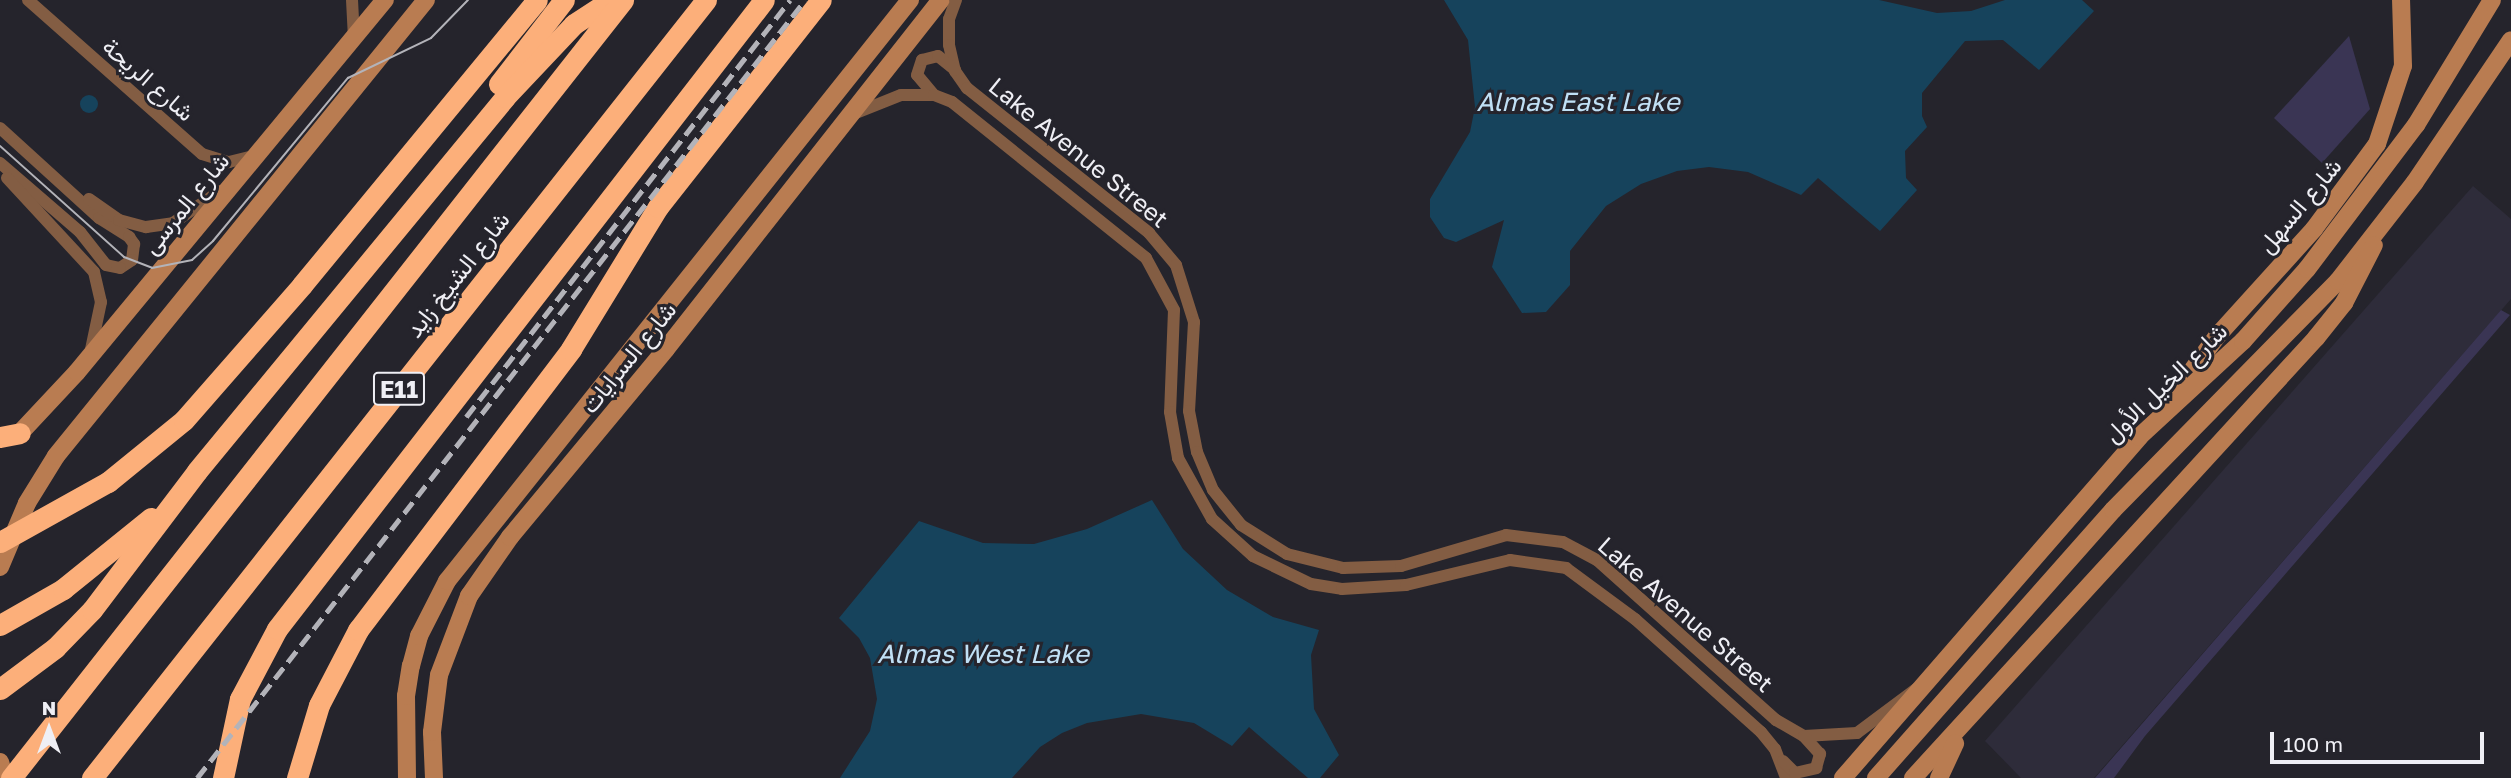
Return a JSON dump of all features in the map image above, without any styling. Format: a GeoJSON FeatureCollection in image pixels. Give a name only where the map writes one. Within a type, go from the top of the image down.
{"type":"FeatureCollection","features":[{"type":"Feature","properties":{"kind":"highway"},"geometry":{"type":"LineString","coordinates":[[0,542],[80,500],[159,442],[207,397],[537,0]]}},
{"type":"Feature","properties":{"kind":"highway"},"geometry":{"type":"LineString","coordinates":[[415,204],[470,119],[565,0]]}},
{"type":"Feature","properties":{"kind":"highway"},"geometry":{"type":"LineString","coordinates":[[0,689],[35,665],[83,620],[197,471],[415,204],[538,60],[574,24],[611,0]]}},
{"type":"Feature","properties":{"kind":"highway","name":"شارع الشيخ زايد"},"geometry":{"type":"LineString","coordinates":[[11,778],[623,0]]}},
{"type":"Feature","properties":{"kind":"highway","name":"شارع الشيخ زايد"},"geometry":{"type":"LineString","coordinates":[[92,778],[706,0]]}},
{"type":"Feature","properties":{"kind":"highway"},"geometry":{"type":"LineString","coordinates":[[223,778],[240,699],[277,629],[764,0]]}},
{"type":"Feature","properties":{"kind":"highway"},"geometry":{"type":"LineString","coordinates":[[298,778],[319,705],[358,630],[571,349],[658,207],[821,0]]}},
{"type":"Feature","properties":{"kind":"highway"},"geometry":{"type":"LineString","coordinates":[[0,625],[92,568],[147,522],[197,471]]}},
{"type":"Feature","properties":{"kind":"main road","name":"شارع المرسى"},"geometry":{"type":"LineString","coordinates":[[10,435],[89,357],[385,0]]}},
{"type":"Feature","properties":{"kind":"main road"},"geometry":{"type":"LineString","coordinates":[[0,567],[41,478],[426,0]]}},
{"type":"Feature","properties":{"kind":"main road","name":"شارع السرايات"},"geometry":{"type":"LineString","coordinates":[[407,778],[406,696],[419,636],[447,581],[910,0]]}},
{"type":"Feature","properties":{"kind":"main road","name":"شارع السرايات"},"geometry":{"type":"LineString","coordinates":[[433,778],[434,704],[453,630],[485,572],[942,0]]}},
{"type":"Feature","properties":{"kind":"main road","name":"شارع السهل"},"geometry":{"type":"LineString","coordinates":[[2163,412],[2199,359],[2314,229],[2377,144],[2403,66],[2401,0]]}},
{"type":"Feature","properties":{"kind":"main road","name":"شارع الخيل الأول"},"geometry":{"type":"LineString","coordinates":[[1843,778],[2163,412],[2217,366],[2267,315],[2381,174],[2449,74],[2492,0]]}},
{"type":"Feature","properties":{"kind":"main road"},"geometry":{"type":"LineString","coordinates":[[1876,778],[2113,510],[2296,327],[2383,224],[2511,40]]}},
{"type":"Feature","properties":{"kind":"main road"},"geometry":{"type":"LineString","coordinates":[[1913,778],[1983,698],[2145,530],[2316,338],[2344,303],[2383,224]]}},
{"type":"Feature","properties":{"kind":"main road"},"geometry":{"type":"LineString","coordinates":[[524,482],[544,498]]}},
{"type":"Feature","properties":{"kind":"main road"},"geometry":{"type":"LineString","coordinates":[[1940,778],[1947,754],[1977,718],[1983,698]]}},
{"type":"Feature","properties":{"kind":"main road"},"geometry":{"type":"LineString","coordinates":[[0,762],[5,778]]}},
{"type":"Feature","properties":{"kind":"street","name":"شارع الريحة"},"geometry":{"type":"LineString","coordinates":[[28,0],[202,154],[229,162],[253,156]]}},
{"type":"Feature","properties":{"kind":"street"},"geometry":{"type":"LineString","coordinates":[[352,0],[354,37]]}},
{"type":"Feature","properties":{"kind":"street","name":"Lake Avenue Street"},"geometry":{"type":"LineString","coordinates":[[955,71],[948,32],[957,0]]}},
{"type":"Feature","properties":{"kind":"street","name":"Lake Avenue Street"},"geometry":{"type":"LineString","coordinates":[[1786,778],[1780,759],[1761,732],[1635,619],[1566,568],[1510,560],[1406,585],[1342,589],[1311,584],[1253,556],[1212,519],[1178,458],[1170,412],[1176,326],[1158,274],[1096,215],[960,108],[934,95],[917,75],[922,60],[937,56],[955,71],[973,94],[1149,233],[1176,265],[1194,322],[1189,411],[1197,452],[1213,490],[1241,525],[1287,554],[1343,568],[1401,566],[1506,535],[1563,542],[1597,560],[1776,720],[1804,736],[1836,737],[1857,733],[1875,723],[1906,693],[1926,686]]}},
{"type":"Feature","properties":{"kind":"street"},"geometry":{"type":"LineString","coordinates":[[847,118],[885,99],[934,95]]}},
{"type":"Feature","properties":{"kind":"street"},"geometry":{"type":"LineString","coordinates":[[0,128],[99,218],[129,237],[135,253],[127,266],[106,265],[75,227],[0,163]]}},
{"type":"Feature","properties":{"kind":"street"},"geometry":{"type":"LineString","coordinates":[[0,170],[94,272],[101,302],[89,357]]}},
{"type":"Feature","properties":{"kind":"street"},"geometry":{"type":"LineString","coordinates":[[52,174],[119,220],[146,227],[180,220],[232,183]]}},
{"type":"Feature","properties":{"kind":"street"},"geometry":{"type":"LineString","coordinates":[[1780,759],[1796,773],[1816,768],[1820,754],[1804,736]]}},
{"type":"Feature","properties":{"kind":"shaded area"},"geometry":{"type":"Polygon","coordinates":[[[2349,36],[2370,109],[2322,163],[2274,118],[2349,36]]]}},
{"type":"Feature","properties":{"kind":"shaded area"},"geometry":{"type":"Polygon","coordinates":[[[2473,186],[2511,219],[2511,299],[2094,778],[2021,778],[1985,741],[2473,186]]]}},
{"type":"Feature","properties":{"kind":"shaded area"},"geometry":{"type":"Polygon","coordinates":[[[2501,310],[2510,315],[2145,736],[2114,778],[2095,778],[2501,310]]]}},
{"type":"Feature","properties":{"kind":"water","name":"Almas East Lake"},"geometry":{"type":"Polygon","coordinates":[[[1444,0],[1879,0],[1937,13],[1971,11],[2005,0],[2082,0],[2094,11],[2039,70],[2003,40],[1965,41],[1922,93],[1922,116],[1927,127],[1905,151],[1906,178],[1917,190],[1880,231],[1818,178],[1801,195],[1748,172],[1709,167],[1677,171],[1641,184],[1606,206],[1570,251],[1570,285],[1546,312],[1522,313],[1492,267],[1504,220],[1456,242],[1444,238],[1430,217],[1430,199],[1470,132],[1475,107],[1468,40],[1444,0]]]}},
{"type":"Feature","properties":{"kind":"water"},"geometry":{"type":"Polygon","coordinates":[[[89,95],[95,98],[98,104],[95,110],[89,113],[83,110],[80,104],[83,98],[89,95]]]}},
{"type":"Feature","properties":{"kind":"water","name":"Almas West Lake"},"geometry":{"type":"Polygon","coordinates":[[[1152,500],[1183,549],[1227,590],[1273,617],[1319,630],[1311,655],[1314,709],[1339,755],[1320,778],[1308,778],[1249,727],[1232,746],[1194,723],[1141,714],[1087,723],[1062,733],[1040,747],[1012,778],[840,778],[870,731],[877,699],[870,658],[859,638],[839,618],[919,521],[983,543],[1034,544],[1087,529],[1152,500]]]}},
{"type":"Feature","properties":{"kind":"tram line"},"geometry":{"type":"LineString","coordinates":[[0,146],[124,257],[152,268],[192,260],[213,241],[348,78],[431,38],[468,0]]}},
{"type":"Feature","properties":{"kind":"railway"},"geometry":{"type":"LineString","coordinates":[[466,417],[790,0]]}},
{"type":"Feature","properties":{"kind":"railway"},"geometry":{"type":"LineString","coordinates":[[197,778],[805,0]]}}]}
